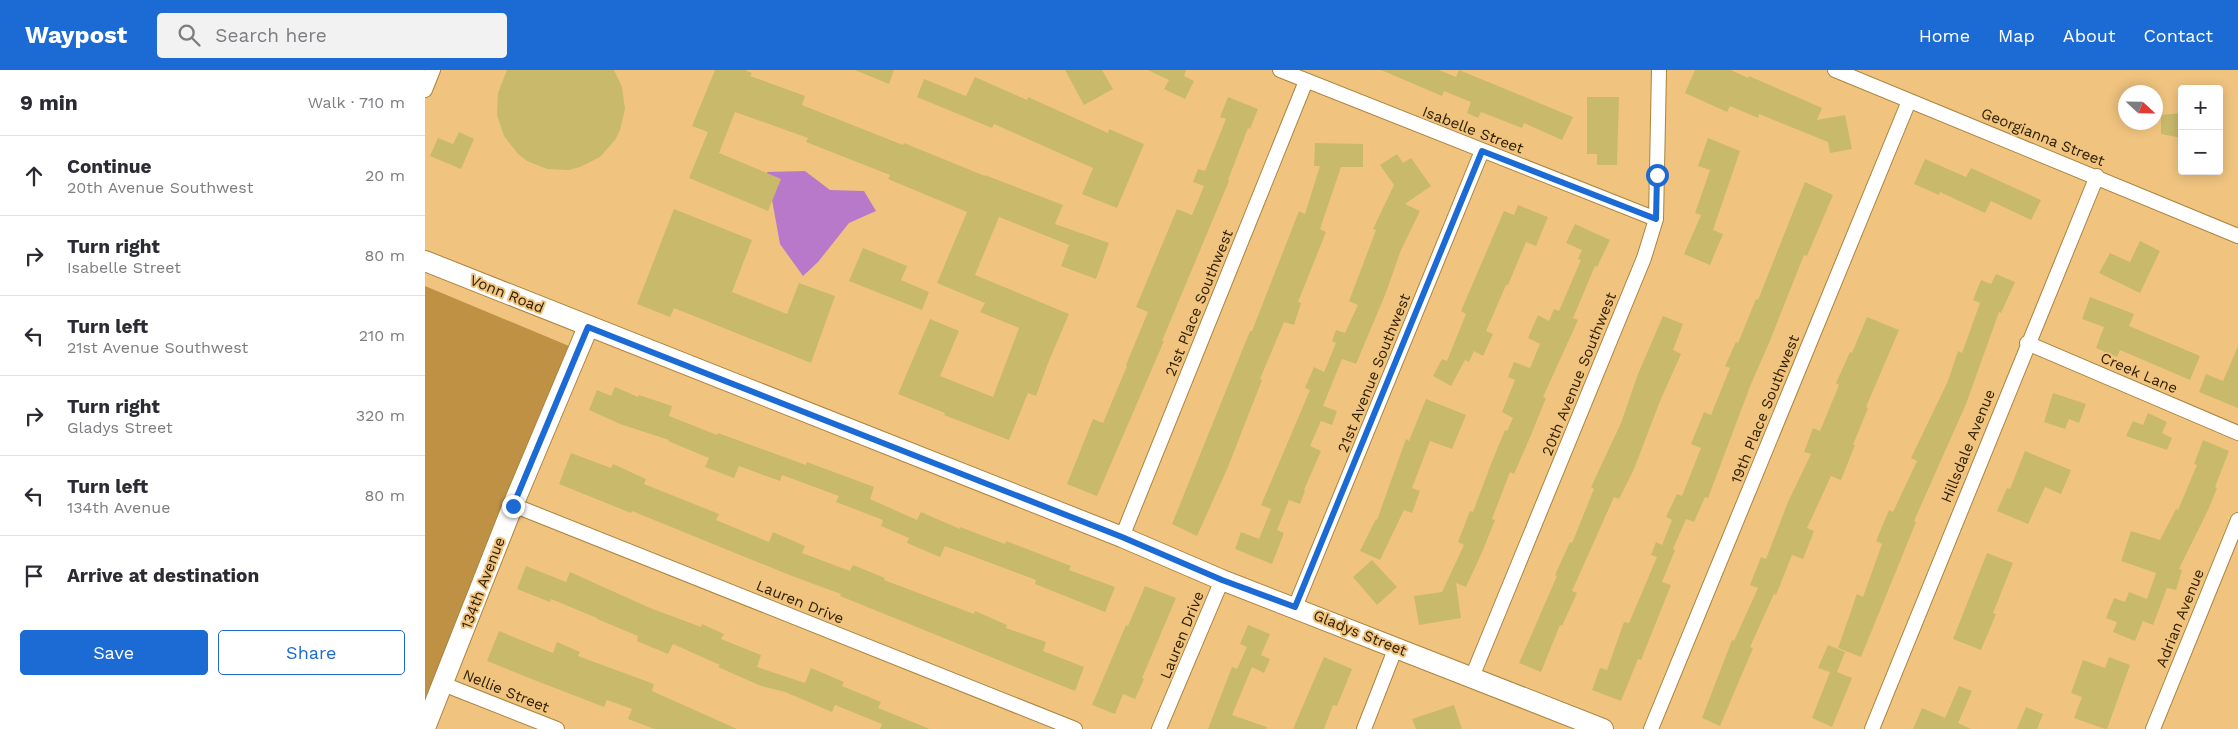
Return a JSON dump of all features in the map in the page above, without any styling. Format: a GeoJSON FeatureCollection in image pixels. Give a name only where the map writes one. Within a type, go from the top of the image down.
{"type":"FeatureCollection","features":[{"type":"Feature","properties":{"kind":"street"},"geometry":{"type":"LineString","coordinates":[[425,90],[433,70]]}},
{"type":"Feature","properties":{"kind":"street","name":"Isabelle Street"},"geometry":{"type":"LineString","coordinates":[[1279,70],[1656,219]]}},
{"type":"Feature","properties":{"kind":"street","name":"20th Avenue Southwest"},"geometry":{"type":"LineString","coordinates":[[1472,677],[1640,267],[1656,219],[1659,70]]}},
{"type":"Feature","properties":{"kind":"street","name":"Georgianna Street"},"geometry":{"type":"LineString","coordinates":[[1835,70],[2097,176],[2238,236]]}},
{"type":"Feature","properties":{"kind":"street","name":"21st Place Southwest"},"geometry":{"type":"LineString","coordinates":[[1122,537],[1306,81]]}},
{"type":"Feature","properties":{"kind":"street","name":"19th Place Southwest"},"geometry":{"type":"LineString","coordinates":[[1651,729],[1909,101]]}},
{"type":"Feature","properties":{"kind":"street","name":"21st Avenue Southwest"},"geometry":{"type":"LineString","coordinates":[[1295,607],[1482,151]]}},
{"type":"Feature","properties":{"kind":"street","name":"Hillsdale Avenue"},"geometry":{"type":"LineString","coordinates":[[1872,729],[2027,343],[2097,176]]}},
{"type":"Feature","properties":{"kind":"street","name":"Vonn Road"},"geometry":{"type":"LineString","coordinates":[[425,262],[588,327]]}},
{"type":"Feature","properties":{"kind":"street","name":"Gladys Street"},"geometry":{"type":"LineString","coordinates":[[588,327],[1122,537],[1222,580],[1472,677],[1593,727]]}},
{"type":"Feature","properties":{"kind":"street","name":"134th Avenue"},"geometry":{"type":"LineString","coordinates":[[425,728],[513,506],[588,327]]}},
{"type":"Feature","properties":{"kind":"street","name":"Creek Lane"},"geometry":{"type":"LineString","coordinates":[[2027,343],[2238,433]]}},
{"type":"Feature","properties":{"kind":"street","name":"Lauren Drive"},"geometry":{"type":"LineString","coordinates":[[513,506],[1075,729]]}},
{"type":"Feature","properties":{"kind":"street","name":"Adrian Avenue"},"geometry":{"type":"LineString","coordinates":[[2153,729],[2238,520]]}},
{"type":"Feature","properties":{"kind":"street","name":"Lauren Drive"},"geometry":{"type":"LineString","coordinates":[[1159,729],[1222,580]]}},
{"type":"Feature","properties":{"kind":"street"},"geometry":{"type":"LineString","coordinates":[[1364,729],[1396,647]]}},
{"type":"Feature","properties":{"kind":"street","name":"Nellie Street"},"geometry":{"type":"LineString","coordinates":[[443,684],[557,729]]}},
{"type":"Feature","properties":{"kind":"shaded area"},"geometry":{"type":"Polygon","coordinates":[[[805,171],[830,190],[864,191],[876,211],[849,223],[818,262],[803,276],[780,244],[767,172],[805,171]]]}},
{"type":"Feature","properties":{"kind":"shaded area"},"geometry":{"type":"Polygon","coordinates":[[[425,286],[569,346],[425,704],[425,286]]]}},
{"type":"Feature","properties":{"kind":"building"},"geometry":{"type":"Polygon","coordinates":[[[507,70],[614,70],[622,87],[625,109],[620,130],[615,140],[600,157],[569,170],[547,169],[527,161],[518,154],[504,136],[497,115],[498,93],[507,70]]]}},
{"type":"Feature","properties":{"kind":"building"},"geometry":{"type":"Polygon","coordinates":[[[715,70],[745,70],[752,73],[750,76],[805,96],[802,105],[1063,205],[1055,224],[1109,243],[1096,279],[1061,266],[1069,245],[999,217],[975,275],[1069,314],[1036,396],[1028,393],[1009,440],[944,415],[945,413],[898,394],[930,319],[959,331],[940,376],[993,397],[1019,328],[980,312],[985,303],[937,283],[967,212],[888,179],[890,175],[806,142],[808,138],[735,112],[719,153],[781,179],[768,211],[689,178],[708,132],[692,126],[715,70]]]}},
{"type":"Feature","properties":{"kind":"building"},"geometry":{"type":"Polygon","coordinates":[[[855,70],[894,70],[889,84],[855,70]]]}},
{"type":"Feature","properties":{"kind":"building"},"geometry":{"type":"Polygon","coordinates":[[[1065,70],[1102,70],[1113,89],[1084,105],[1065,70]]]}},
{"type":"Feature","properties":{"kind":"building"},"geometry":{"type":"Polygon","coordinates":[[[1148,70],[1186,70],[1184,76],[1194,81],[1185,99],[1164,89],[1169,80],[1148,70]]]}},
{"type":"Feature","properties":{"kind":"building"},"geometry":{"type":"Polygon","coordinates":[[[1381,70],[1439,70],[1456,77],[1459,70],[1573,117],[1562,140],[1524,123],[1522,128],[1481,112],[1478,118],[1467,113],[1471,102],[1444,91],[1442,96],[1381,70]]]}},
{"type":"Feature","properties":{"kind":"building"},"geometry":{"type":"Polygon","coordinates":[[[1695,70],[1731,70],[1748,78],[1749,76],[1822,108],[1817,120],[1845,115],[1852,149],[1830,153],[1828,142],[1759,114],[1758,118],[1730,106],[1727,112],[1685,93],[1695,70]]]}},
{"type":"Feature","properties":{"kind":"building"},"geometry":{"type":"Polygon","coordinates":[[[975,77],[1027,100],[1028,97],[1108,133],[1109,129],[1144,144],[1117,208],[1082,194],[1093,168],[994,124],[992,128],[917,97],[924,79],[966,96],[975,77]]]}},
{"type":"Feature","properties":{"kind":"building"},"geometry":{"type":"Polygon","coordinates":[[[1228,97],[1258,109],[1250,129],[1248,128],[1229,181],[1162,341],[1164,341],[1097,496],[1067,484],[1093,419],[1103,423],[1127,366],[1148,312],[1136,307],[1177,209],[1192,215],[1204,186],[1193,182],[1198,169],[1205,171],[1226,119],[1220,117],[1228,97]]]}},
{"type":"Feature","properties":{"kind":"building"},"geometry":{"type":"Polygon","coordinates":[[[1587,97],[1619,97],[1617,165],[1597,165],[1597,154],[1587,154],[1587,97]]]}},
{"type":"Feature","properties":{"kind":"building"},"geometry":{"type":"Polygon","coordinates":[[[2178,113],[2178,137],[2161,134],[2161,130],[2163,130],[2163,115],[2178,113]]]}},
{"type":"Feature","properties":{"kind":"building"},"geometry":{"type":"Polygon","coordinates":[[[459,132],[474,139],[461,169],[430,156],[438,138],[453,144],[459,132]]]}},
{"type":"Feature","properties":{"kind":"building"},"geometry":{"type":"Polygon","coordinates":[[[1708,138],[1740,151],[1713,230],[1723,234],[1710,265],[1684,254],[1701,215],[1695,213],[1710,170],[1698,166],[1708,138]]]}},
{"type":"Feature","properties":{"kind":"building"},"geometry":{"type":"Polygon","coordinates":[[[1315,143],[1363,144],[1363,167],[1341,167],[1320,229],[1326,232],[1298,302],[1301,303],[1294,325],[1284,322],[1260,379],[1262,380],[1228,467],[1197,536],[1172,524],[1250,331],[1252,331],[1299,211],[1305,214],[1320,166],[1314,166],[1315,143]]]}},
{"type":"Feature","properties":{"kind":"building"},"geometry":{"type":"Polygon","coordinates":[[[1397,154],[1403,163],[1411,158],[1431,186],[1405,204],[1420,211],[1401,250],[1385,295],[1356,364],[1342,359],[1323,406],[1337,411],[1332,425],[1321,421],[1310,446],[1321,451],[1300,504],[1289,500],[1277,530],[1284,533],[1272,564],[1235,549],[1241,532],[1259,539],[1271,509],[1261,505],[1310,390],[1305,388],[1314,367],[1324,372],[1336,343],[1332,341],[1336,330],[1345,333],[1358,305],[1349,301],[1376,230],[1373,229],[1394,185],[1380,165],[1397,154]]]}},
{"type":"Feature","properties":{"kind":"building"},"geometry":{"type":"Polygon","coordinates":[[[1925,159],[1966,177],[1971,168],[2041,200],[2031,220],[1991,201],[1985,213],[1940,192],[1939,195],[1914,184],[1925,159]]]}},
{"type":"Feature","properties":{"kind":"building"},"geometry":{"type":"Polygon","coordinates":[[[1805,182],[1833,195],[1807,256],[1804,255],[1751,384],[1708,498],[1705,497],[1694,522],[1686,519],[1673,549],[1675,550],[1662,582],[1671,585],[1641,660],[1638,659],[1621,701],[1592,690],[1600,668],[1607,670],[1624,622],[1629,623],[1657,557],[1651,555],[1656,542],[1662,545],[1672,520],[1666,517],[1677,494],[1682,496],[1701,448],[1691,444],[1704,412],[1711,415],[1730,368],[1725,366],[1736,342],[1738,343],[1756,299],[1758,300],[1805,182]]]}},
{"type":"Feature","properties":{"kind":"building"},"geometry":{"type":"Polygon","coordinates":[[[1518,205],[1548,217],[1536,246],[1526,242],[1486,331],[1493,334],[1483,356],[1474,351],[1469,362],[1465,360],[1451,386],[1433,376],[1442,359],[1447,361],[1466,314],[1461,311],[1504,211],[1514,215],[1518,205]]]}},
{"type":"Feature","properties":{"kind":"building"},"geometry":{"type":"Polygon","coordinates":[[[674,209],[752,240],[732,292],[787,314],[799,283],[835,296],[811,363],[674,308],[670,317],[637,304],[674,209]]]}},
{"type":"Feature","properties":{"kind":"building"},"geometry":{"type":"Polygon","coordinates":[[[1575,224],[1610,240],[1597,267],[1595,266],[1573,318],[1578,320],[1543,397],[1546,398],[1514,474],[1510,472],[1492,519],[1495,520],[1483,550],[1466,587],[1456,583],[1461,618],[1419,625],[1414,596],[1442,592],[1464,545],[1458,542],[1470,511],[1473,512],[1505,430],[1507,431],[1513,418],[1502,412],[1515,380],[1508,377],[1514,362],[1530,368],[1540,344],[1528,338],[1538,315],[1549,321],[1554,309],[1559,311],[1581,260],[1578,259],[1582,250],[1566,243],[1575,224]]]}},
{"type":"Feature","properties":{"kind":"building"},"geometry":{"type":"Polygon","coordinates":[[[2140,241],[2160,251],[2140,293],[2099,273],[2110,253],[2130,262],[2140,241]]]}},
{"type":"Feature","properties":{"kind":"building"},"geometry":{"type":"Polygon","coordinates":[[[863,248],[907,266],[901,280],[929,292],[922,310],[849,281],[863,248]]]}},
{"type":"Feature","properties":{"kind":"building"},"geometry":{"type":"Polygon","coordinates":[[[1996,274],[2015,282],[2001,313],[1999,312],[1966,404],[1914,521],[1916,522],[1861,657],[1838,648],[1857,594],[1863,597],[1882,544],[1876,541],[1889,510],[1893,512],[1917,461],[1911,458],[1948,381],[1958,351],[1962,353],[1980,303],[1973,300],[1981,280],[1991,284],[1996,274]]]}},
{"type":"Feature","properties":{"kind":"building"},"geometry":{"type":"Polygon","coordinates":[[[2090,297],[2134,314],[2129,326],[2200,356],[2190,380],[2120,350],[2117,357],[2096,348],[2104,327],[2082,319],[2090,297]]]}},
{"type":"Feature","properties":{"kind":"building"},"geometry":{"type":"Polygon","coordinates":[[[1663,316],[1683,324],[1673,350],[1681,354],[1660,401],[1634,469],[1619,499],[1614,497],[1572,591],[1577,593],[1562,626],[1560,625],[1541,672],[1519,663],[1557,576],[1555,575],[1570,542],[1572,543],[1594,489],[1591,487],[1621,423],[1638,374],[1663,316]]]}},
{"type":"Feature","properties":{"kind":"building"},"geometry":{"type":"Polygon","coordinates":[[[1867,317],[1899,330],[1866,407],[1868,408],[1841,480],[1831,476],[1807,528],[1814,531],[1803,559],[1792,555],[1776,595],[1774,594],[1750,647],[1753,648],[1720,726],[1702,718],[1732,640],[1734,641],[1758,588],[1750,585],[1761,557],[1766,559],[1788,502],[1811,454],[1804,452],[1813,428],[1820,431],[1839,385],[1836,383],[1850,352],[1852,353],[1867,317]]]}},
{"type":"Feature","properties":{"kind":"building"},"geometry":{"type":"Polygon","coordinates":[[[2238,346],[2238,408],[2199,392],[2206,374],[2223,381],[2238,346]]]}},
{"type":"Feature","properties":{"kind":"building"},"geometry":{"type":"Polygon","coordinates":[[[615,387],[638,397],[639,395],[672,406],[669,416],[717,435],[718,433],[806,465],[807,462],[874,487],[870,499],[917,520],[921,512],[960,529],[960,527],[1005,544],[1006,541],[1071,566],[1069,570],[1115,587],[1105,612],[1035,584],[1036,580],[945,546],[940,557],[907,543],[909,538],[881,526],[883,520],[836,502],[839,496],[782,475],[780,481],[739,466],[734,478],[705,467],[709,458],[669,440],[620,424],[589,410],[597,390],[611,396],[615,387]]]}},
{"type":"Feature","properties":{"kind":"building"},"geometry":{"type":"Polygon","coordinates":[[[2053,393],[2086,404],[2079,423],[2069,419],[2065,429],[2044,422],[2053,393]]]}},
{"type":"Feature","properties":{"kind":"building"},"geometry":{"type":"Polygon","coordinates":[[[1426,399],[1466,415],[1452,449],[1430,441],[1412,488],[1420,491],[1412,513],[1404,510],[1380,560],[1360,551],[1377,520],[1406,439],[1409,441],[1426,399]]]}},
{"type":"Feature","properties":{"kind":"building"},"geometry":{"type":"Polygon","coordinates":[[[2148,413],[2167,422],[2162,433],[2172,438],[2167,450],[2126,436],[2133,421],[2143,425],[2148,413]]]}},
{"type":"Feature","properties":{"kind":"building"},"geometry":{"type":"Polygon","coordinates":[[[2203,440],[2229,451],[2215,487],[2217,488],[2179,569],[2182,570],[2176,590],[2167,588],[2153,625],[2143,621],[2135,641],[2113,632],[2117,622],[2106,618],[2114,598],[2125,602],[2129,592],[2147,599],[2156,573],[2121,561],[2131,531],[2160,540],[2176,509],[2178,510],[2197,465],[2194,464],[2203,440]]]}},
{"type":"Feature","properties":{"kind":"building"},"geometry":{"type":"Polygon","coordinates":[[[2025,451],[2071,470],[2061,494],[2045,487],[2028,524],[1997,511],[2007,488],[2010,489],[2025,451]]]}},
{"type":"Feature","properties":{"kind":"building"},"geometry":{"type":"Polygon","coordinates":[[[571,453],[611,468],[613,464],[646,479],[644,484],[719,514],[716,520],[769,542],[773,532],[805,546],[802,553],[850,571],[853,565],[885,578],[884,580],[974,614],[975,611],[1007,625],[1006,628],[1046,642],[1043,651],[1084,667],[1075,691],[840,596],[841,594],[559,484],[571,453]]]}},
{"type":"Feature","properties":{"kind":"building"},"geometry":{"type":"Polygon","coordinates":[[[1987,553],[2013,563],[1993,613],[1996,614],[1981,650],[1953,639],[1987,553]]]}},
{"type":"Feature","properties":{"kind":"building"},"geometry":{"type":"Polygon","coordinates":[[[1372,560],[1397,587],[1377,605],[1353,577],[1372,560]]]}},
{"type":"Feature","properties":{"kind":"building"},"geometry":{"type":"Polygon","coordinates":[[[526,566],[566,582],[570,572],[650,608],[701,627],[702,624],[724,634],[721,639],[761,655],[757,667],[805,683],[811,668],[844,682],[842,686],[881,702],[878,708],[930,729],[880,729],[882,724],[835,705],[832,712],[785,692],[761,686],[673,644],[668,654],[637,641],[638,636],[597,618],[551,599],[550,602],[517,589],[526,566]]]}},
{"type":"Feature","properties":{"kind":"building"},"geometry":{"type":"Polygon","coordinates":[[[1145,586],[1176,598],[1135,699],[1123,694],[1115,714],[1092,705],[1145,586]]]}},
{"type":"Feature","properties":{"kind":"building"},"geometry":{"type":"Polygon","coordinates":[[[1248,625],[1270,634],[1261,655],[1270,659],[1264,673],[1252,667],[1232,715],[1267,727],[1267,729],[1208,729],[1232,667],[1237,669],[1247,647],[1240,644],[1248,625]]]}},
{"type":"Feature","properties":{"kind":"building"},"geometry":{"type":"Polygon","coordinates":[[[499,631],[553,653],[557,642],[580,652],[578,656],[654,684],[652,691],[737,729],[654,729],[628,719],[632,709],[607,700],[604,707],[487,661],[499,631]]]}},
{"type":"Feature","properties":{"kind":"building"},"geometry":{"type":"Polygon","coordinates":[[[1828,645],[1845,652],[1837,672],[1852,678],[1832,727],[1812,718],[1830,672],[1818,668],[1828,645]]]}},
{"type":"Feature","properties":{"kind":"building"},"geometry":{"type":"Polygon","coordinates":[[[1324,657],[1352,669],[1337,706],[1333,705],[1324,729],[1293,729],[1324,657]]]}},
{"type":"Feature","properties":{"kind":"building"},"geometry":{"type":"Polygon","coordinates":[[[2109,657],[2130,665],[2107,729],[2105,729],[2074,718],[2082,697],[2071,693],[2083,660],[2105,668],[2109,657]]]}},
{"type":"Feature","properties":{"kind":"building"},"geometry":{"type":"Polygon","coordinates":[[[1959,686],[1972,691],[1958,723],[1971,729],[1913,729],[1922,708],[1945,718],[1959,686]]]}},
{"type":"Feature","properties":{"kind":"building"},"geometry":{"type":"Polygon","coordinates":[[[1454,705],[1462,729],[1416,729],[1412,719],[1454,705]]]}},
{"type":"Feature","properties":{"kind":"building"},"geometry":{"type":"Polygon","coordinates":[[[2026,707],[2043,714],[2037,729],[2017,729],[2026,707]]]}},
{"type":"Feature","properties":{"kind":"route"},"geometry":{"type":"LineString","coordinates":[[513,506],[588,327],[1122,537],[1222,580],[1295,607],[1482,151],[1656,219],[1657,175]]}}]}
